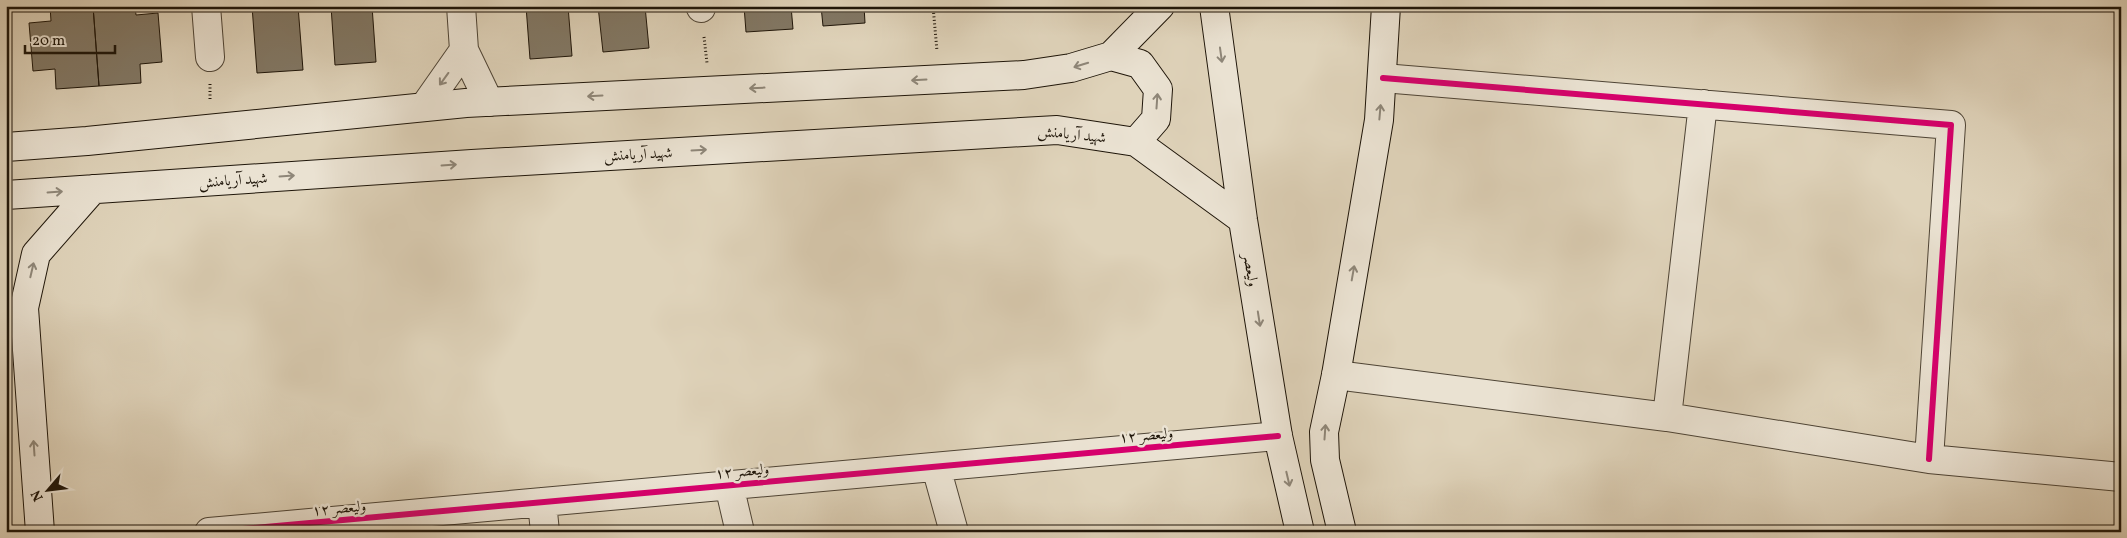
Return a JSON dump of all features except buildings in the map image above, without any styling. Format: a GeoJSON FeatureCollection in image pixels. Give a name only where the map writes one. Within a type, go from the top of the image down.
{"type":"FeatureCollection","features":[{"type":"Feature","properties":{"kind":"street"},"geometry":{"type":"LineString","coordinates":[[206,6],[210,57]]}},
{"type":"Feature","properties":{"kind":"street"},"geometry":{"type":"LineString","coordinates":[[461,6],[464,50],[490,102]]}},
{"type":"Feature","properties":{"kind":"street"},"geometry":{"type":"LineString","coordinates":[[6,147],[490,102],[1024,75],[1070,68],[1111,56],[1160,6]]}},
{"type":"Feature","properties":{"kind":"street","name":"ولیعصر"},"geometry":{"type":"LineString","coordinates":[[1214,6],[1243,220],[1278,436],[1300,532]]}},
{"type":"Feature","properties":{"kind":"street"},"geometry":{"type":"LineString","coordinates":[[1342,532],[1325,460],[1324,432],[1336,375],[1379,120],[1386,6]]}},
{"type":"Feature","properties":{"kind":"street"},"geometry":{"type":"LineString","coordinates":[[424,107],[464,50]]}},
{"type":"Feature","properties":{"kind":"street"},"geometry":{"type":"LineString","coordinates":[[1111,56],[1140,64],[1158,89],[1156,119],[1136,142]]}},
{"type":"Feature","properties":{"kind":"street"},"geometry":{"type":"LineString","coordinates":[[1382,78],[1951,125],[1929,458]]}},
{"type":"Feature","properties":{"kind":"street"},"geometry":{"type":"LineString","coordinates":[[1667,417],[1703,104]]}},
{"type":"Feature","properties":{"kind":"street","name":"شهید آریامنش"},"geometry":{"type":"LineString","coordinates":[[6,195],[1026,130],[1058,130],[1136,142],[1243,220]]}},
{"type":"Feature","properties":{"kind":"street"},"geometry":{"type":"LineString","coordinates":[[40,532],[15,303],[36,254],[93,190]]}},
{"type":"Feature","properties":{"kind":"street"},"geometry":{"type":"LineString","coordinates":[[1336,375],[1667,417],[1929,458],[2121,478]]}},
{"type":"Feature","properties":{"kind":"street","name":"ولیعصر ۱۲"},"geometry":{"type":"LineString","coordinates":[[209,532],[1278,436]]}},
{"type":"Feature","properties":{"kind":"street"},"geometry":{"type":"LineString","coordinates":[[936,467],[954,532]]}},
{"type":"Feature","properties":{"kind":"street"},"geometry":{"type":"LineString","coordinates":[[729,485],[740,532]]}},
{"type":"Feature","properties":{"kind":"street"},"geometry":{"type":"LineString","coordinates":[[542,502],[546,532]]}},
{"type":"Feature","properties":{"kind":"path"},"geometry":{"type":"LineString","coordinates":[[933,6],[940,79]]}},
{"type":"Feature","properties":{"kind":"path"},"geometry":{"type":"LineString","coordinates":[[701,7],[711,91]]}},
{"type":"Feature","properties":{"kind":"path"},"geometry":{"type":"LineString","coordinates":[[210,57],[211,129]]}},
{"type":"Feature","properties":{"kind":"cycle path"},"geometry":{"type":"LineString","coordinates":[[1383,78],[1951,125],[1929,459]]}},
{"type":"Feature","properties":{"kind":"cycle path"},"geometry":{"type":"LineString","coordinates":[[209,532],[1278,436]]}}]}
